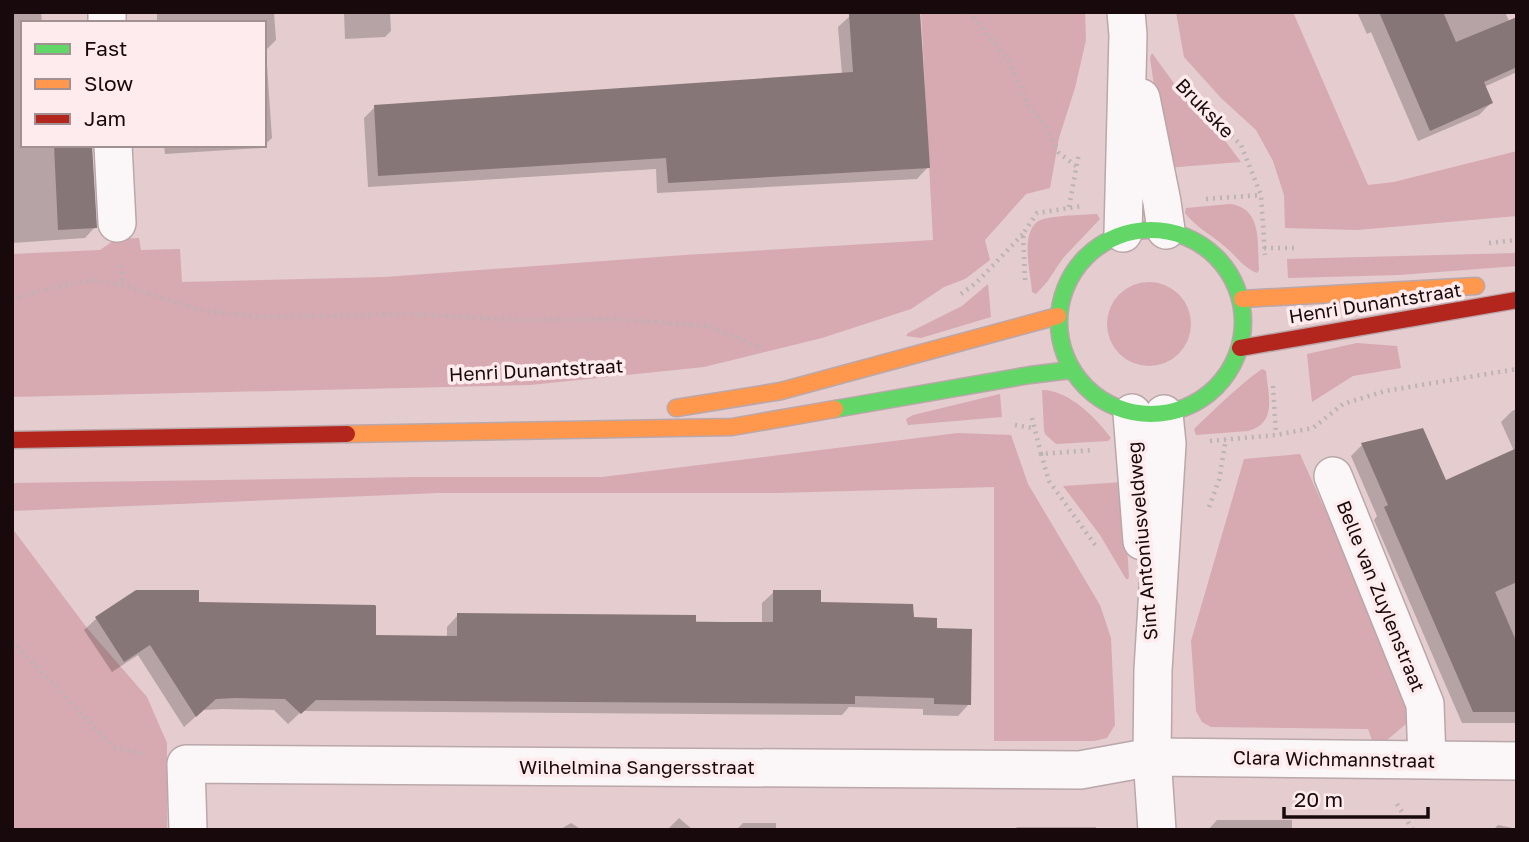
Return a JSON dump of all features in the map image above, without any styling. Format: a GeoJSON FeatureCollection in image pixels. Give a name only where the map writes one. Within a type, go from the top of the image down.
{"type":"FeatureCollection","features":[{"type":"Feature","properties":{"kind":"street"},"geometry":{"type":"LineString","coordinates":[[1127,24],[1166,230]]}},
{"type":"Feature","properties":{"kind":"street"},"geometry":{"type":"LineString","coordinates":[[1123,233],[1127,24]]}},
{"type":"Feature","properties":{"kind":"street"},"geometry":{"type":"LineString","coordinates":[[113,147],[117,223]]}},
{"type":"Feature","properties":{"kind":"street"},"geometry":{"type":"LineString","coordinates":[[1144,229],[1166,230],[1200,242],[1226,267],[1242,299],[1244,324],[1240,348],[1224,380],[1197,403],[1148,413],[1108,404],[1087,390],[1071,370],[1060,343],[1058,316],[1068,280],[1091,251],[1123,233],[1144,229]]}},
{"type":"Feature","properties":{"kind":"street","name":"Henri Dunantstraat"},"geometry":{"type":"LineString","coordinates":[[1242,299],[1489,285]]}},
{"type":"Feature","properties":{"kind":"street","name":"Henri Dunantstraat"},"geometry":{"type":"LineString","coordinates":[[1240,348],[1517,300]]}},
{"type":"Feature","properties":{"kind":"street"},"geometry":{"type":"LineString","coordinates":[[554,429],[781,391],[1058,316]]}},
{"type":"Feature","properties":{"kind":"street"},"geometry":{"type":"LineString","coordinates":[[12,440],[733,427],[1071,370]]}},
{"type":"Feature","properties":{"kind":"street","name":"Sint Antoniusveldweg"},"geometry":{"type":"LineString","coordinates":[[1148,413],[1152,757],[1157,830]]}},
{"type":"Feature","properties":{"kind":"street","name":"Belle van Zuylenstraat"},"geometry":{"type":"LineString","coordinates":[[1333,475],[1425,704],[1427,760]]}},
{"type":"Feature","properties":{"kind":"street","name":"Clara Wichmannstraat"},"geometry":{"type":"LineString","coordinates":[[1152,757],[1517,761]]}},
{"type":"Feature","properties":{"kind":"street","name":"Wilhelmina Sangersstraat"},"geometry":{"type":"LineString","coordinates":[[186,764],[1080,770],[1152,757]]}},
{"type":"Feature","properties":{"kind":"street"},"geometry":{"type":"LineString","coordinates":[[186,764],[188,830]]}},
{"type":"Feature","properties":{"kind":"path"},"geometry":{"type":"LineString","coordinates":[[968,12],[1007,58],[1030,109],[1045,125],[1059,153],[1076,166]]}},
{"type":"Feature","properties":{"kind":"path","name":"Brukske"},"geometry":{"type":"LineString","coordinates":[[1186,92],[1241,145],[1261,195],[1264,247]]}},
{"type":"Feature","properties":{"kind":"path"},"geometry":{"type":"LineString","coordinates":[[954,299],[976,283],[1023,234]]}},
{"type":"Feature","properties":{"kind":"path"},"geometry":{"type":"LineString","coordinates":[[12,300],[38,291],[91,280],[124,285],[204,311],[266,317],[415,314],[521,320],[615,319],[707,326],[770,351]]}},
{"type":"Feature","properties":{"kind":"path"},"geometry":{"type":"LineString","coordinates":[[1313,428],[1343,404],[1385,391],[1517,369]]}},
{"type":"Feature","properties":{"kind":"path"},"geometry":{"type":"LineString","coordinates":[[12,641],[113,747],[186,764]]}},
{"type":"Feature","properties":{"kind":"shaded area"},"geometry":{"type":"Polygon","coordinates":[[[921,12],[1085,12],[1086,40],[1075,88],[1059,138],[1050,188],[1026,194],[985,240],[990,260],[965,279],[944,287],[911,309],[822,338],[704,367],[530,385],[12,397],[12,254],[100,250],[116,239],[139,238],[141,250],[180,249],[182,282],[385,277],[933,240],[921,12]]]}},
{"type":"Feature","properties":{"kind":"shaded area"},"geometry":{"type":"Polygon","coordinates":[[[1176,12],[1293,12],[1368,185],[1394,182],[1517,151],[1517,216],[1357,230],[1285,228],[1284,195],[1273,161],[1256,130],[1221,98],[1184,57],[1176,12]]]}},
{"type":"Feature","properties":{"kind":"shaded area"},"geometry":{"type":"Polygon","coordinates":[[[1152,53],[1195,112],[1226,142],[1241,162],[1166,168],[1150,58],[1152,53]]]}},
{"type":"Feature","properties":{"kind":"shaded area"},"geometry":{"type":"Polygon","coordinates":[[[1230,204],[1241,207],[1253,220],[1258,239],[1257,273],[1185,213],[1186,208],[1230,204]]]}},
{"type":"Feature","properties":{"kind":"shaded area"},"geometry":{"type":"Polygon","coordinates":[[[1097,214],[1100,219],[1063,258],[1036,294],[1032,292],[1028,245],[1032,228],[1037,222],[1057,217],[1097,214]]]}},
{"type":"Feature","properties":{"kind":"shaded area"},"geometry":{"type":"Polygon","coordinates":[[[1517,253],[1517,266],[1399,275],[1288,278],[1287,259],[1517,253]]]}},
{"type":"Feature","properties":{"kind":"shaded area"},"geometry":{"type":"Polygon","coordinates":[[[1149,282],[1165,285],[1179,294],[1188,308],[1191,324],[1188,340],[1179,354],[1165,363],[1149,366],[1133,363],[1119,354],[1110,340],[1107,324],[1110,308],[1119,294],[1133,285],[1149,282]]]}},
{"type":"Feature","properties":{"kind":"shaded area"},"geometry":{"type":"Polygon","coordinates":[[[988,284],[991,317],[921,338],[906,336],[962,306],[988,284]]]}},
{"type":"Feature","properties":{"kind":"shaded area"},"geometry":{"type":"Polygon","coordinates":[[[1357,343],[1397,346],[1401,368],[1353,376],[1312,402],[1307,354],[1357,343]]]}},
{"type":"Feature","properties":{"kind":"shaded area"},"geometry":{"type":"Polygon","coordinates":[[[1262,369],[1266,371],[1269,398],[1264,422],[1248,431],[1196,435],[1194,429],[1262,369]]]}},
{"type":"Feature","properties":{"kind":"shaded area"},"geometry":{"type":"Polygon","coordinates":[[[1042,390],[1062,395],[1081,406],[1111,438],[1108,441],[1056,444],[1045,434],[1042,390]]]}},
{"type":"Feature","properties":{"kind":"shaded area"},"geometry":{"type":"Polygon","coordinates":[[[1000,394],[1002,417],[908,425],[906,419],[913,415],[1000,394]]]}},
{"type":"Feature","properties":{"kind":"shaded area"},"geometry":{"type":"Polygon","coordinates":[[[958,433],[1011,435],[1028,484],[1100,605],[1111,638],[1115,725],[1107,738],[1094,741],[994,741],[994,487],[776,493],[438,493],[12,511],[12,483],[602,477],[958,433]]]}},
{"type":"Feature","properties":{"kind":"shaded area"},"geometry":{"type":"Polygon","coordinates":[[[1300,454],[1411,701],[1406,724],[1387,740],[1373,743],[1368,729],[1211,727],[1202,722],[1196,711],[1191,641],[1244,459],[1300,454]]]}},
{"type":"Feature","properties":{"kind":"shaded area"},"geometry":{"type":"Polygon","coordinates":[[[1123,482],[1128,579],[1100,535],[1063,486],[1123,482]]]}},
{"type":"Feature","properties":{"kind":"shaded area"},"geometry":{"type":"Polygon","coordinates":[[[12,528],[87,628],[147,697],[167,743],[167,830],[12,830],[12,528]]]}},
{"type":"Feature","properties":{"kind":"building"},"geometry":{"type":"Polygon","coordinates":[[[920,12],[930,168],[668,183],[666,158],[378,176],[374,105],[853,72],[849,14],[920,12]]]}},
{"type":"Feature","properties":{"kind":"building"},"geometry":{"type":"Polygon","coordinates":[[[1379,12],[1443,12],[1456,42],[1517,17],[1517,67],[1484,82],[1493,103],[1430,131],[1379,12]]]}},
{"type":"Feature","properties":{"kind":"building"},"geometry":{"type":"Polygon","coordinates":[[[54,147],[92,147],[97,228],[58,230],[54,147]]]}},
{"type":"Feature","properties":{"kind":"building"},"geometry":{"type":"Polygon","coordinates":[[[1423,428],[1446,480],[1517,448],[1517,582],[1495,592],[1517,643],[1517,712],[1473,712],[1384,507],[1388,505],[1361,443],[1423,428]]]}},
{"type":"Feature","properties":{"kind":"building"},"geometry":{"type":"Polygon","coordinates":[[[136,590],[199,590],[199,602],[375,605],[376,635],[457,636],[457,613],[696,615],[696,622],[773,622],[773,590],[821,590],[821,602],[913,604],[914,617],[937,618],[937,628],[972,629],[971,705],[934,704],[934,698],[855,696],[855,704],[316,700],[301,714],[285,699],[235,698],[216,699],[196,717],[150,645],[124,662],[95,617],[136,590]]]}},
{"type":"Feature","properties":{"kind":"traffic: fast"},"geometry":{"type":"LineString","coordinates":[[1151,230],[1169,231],[1186,237],[1202,245],[1216,257],[1228,271],[1236,287],[1242,304],[1243,322],[1242,340],[1236,357],[1228,373],[1216,387],[1202,399],[1186,407],[1169,413],[1151,414],[1133,413],[1116,407],[1100,399],[1086,387],[1074,373],[1066,357],[1060,340],[1059,322],[1060,304],[1066,287],[1074,271],[1086,257],[1100,245],[1116,237],[1133,231],[1151,230]]}},
{"type":"Feature","properties":{"kind":"traffic: fast"},"geometry":{"type":"LineString","coordinates":[[835,409],[1071,370]]}},
{"type":"Feature","properties":{"kind":"traffic: slow"},"geometry":{"type":"LineString","coordinates":[[1242,299],[1476,286]]}},
{"type":"Feature","properties":{"kind":"traffic: slow"},"geometry":{"type":"LineString","coordinates":[[676,408],[781,391],[1058,316]]}},
{"type":"Feature","properties":{"kind":"traffic: slow"},"geometry":{"type":"LineString","coordinates":[[347,434],[732,427],[835,409]]}},
{"type":"Feature","properties":{"kind":"traffic: jam"},"geometry":{"type":"LineString","coordinates":[[1240,348],[1517,300]]}},
{"type":"Feature","properties":{"kind":"traffic: jam"},"geometry":{"type":"LineString","coordinates":[[12,440],[347,434]]}}]}
